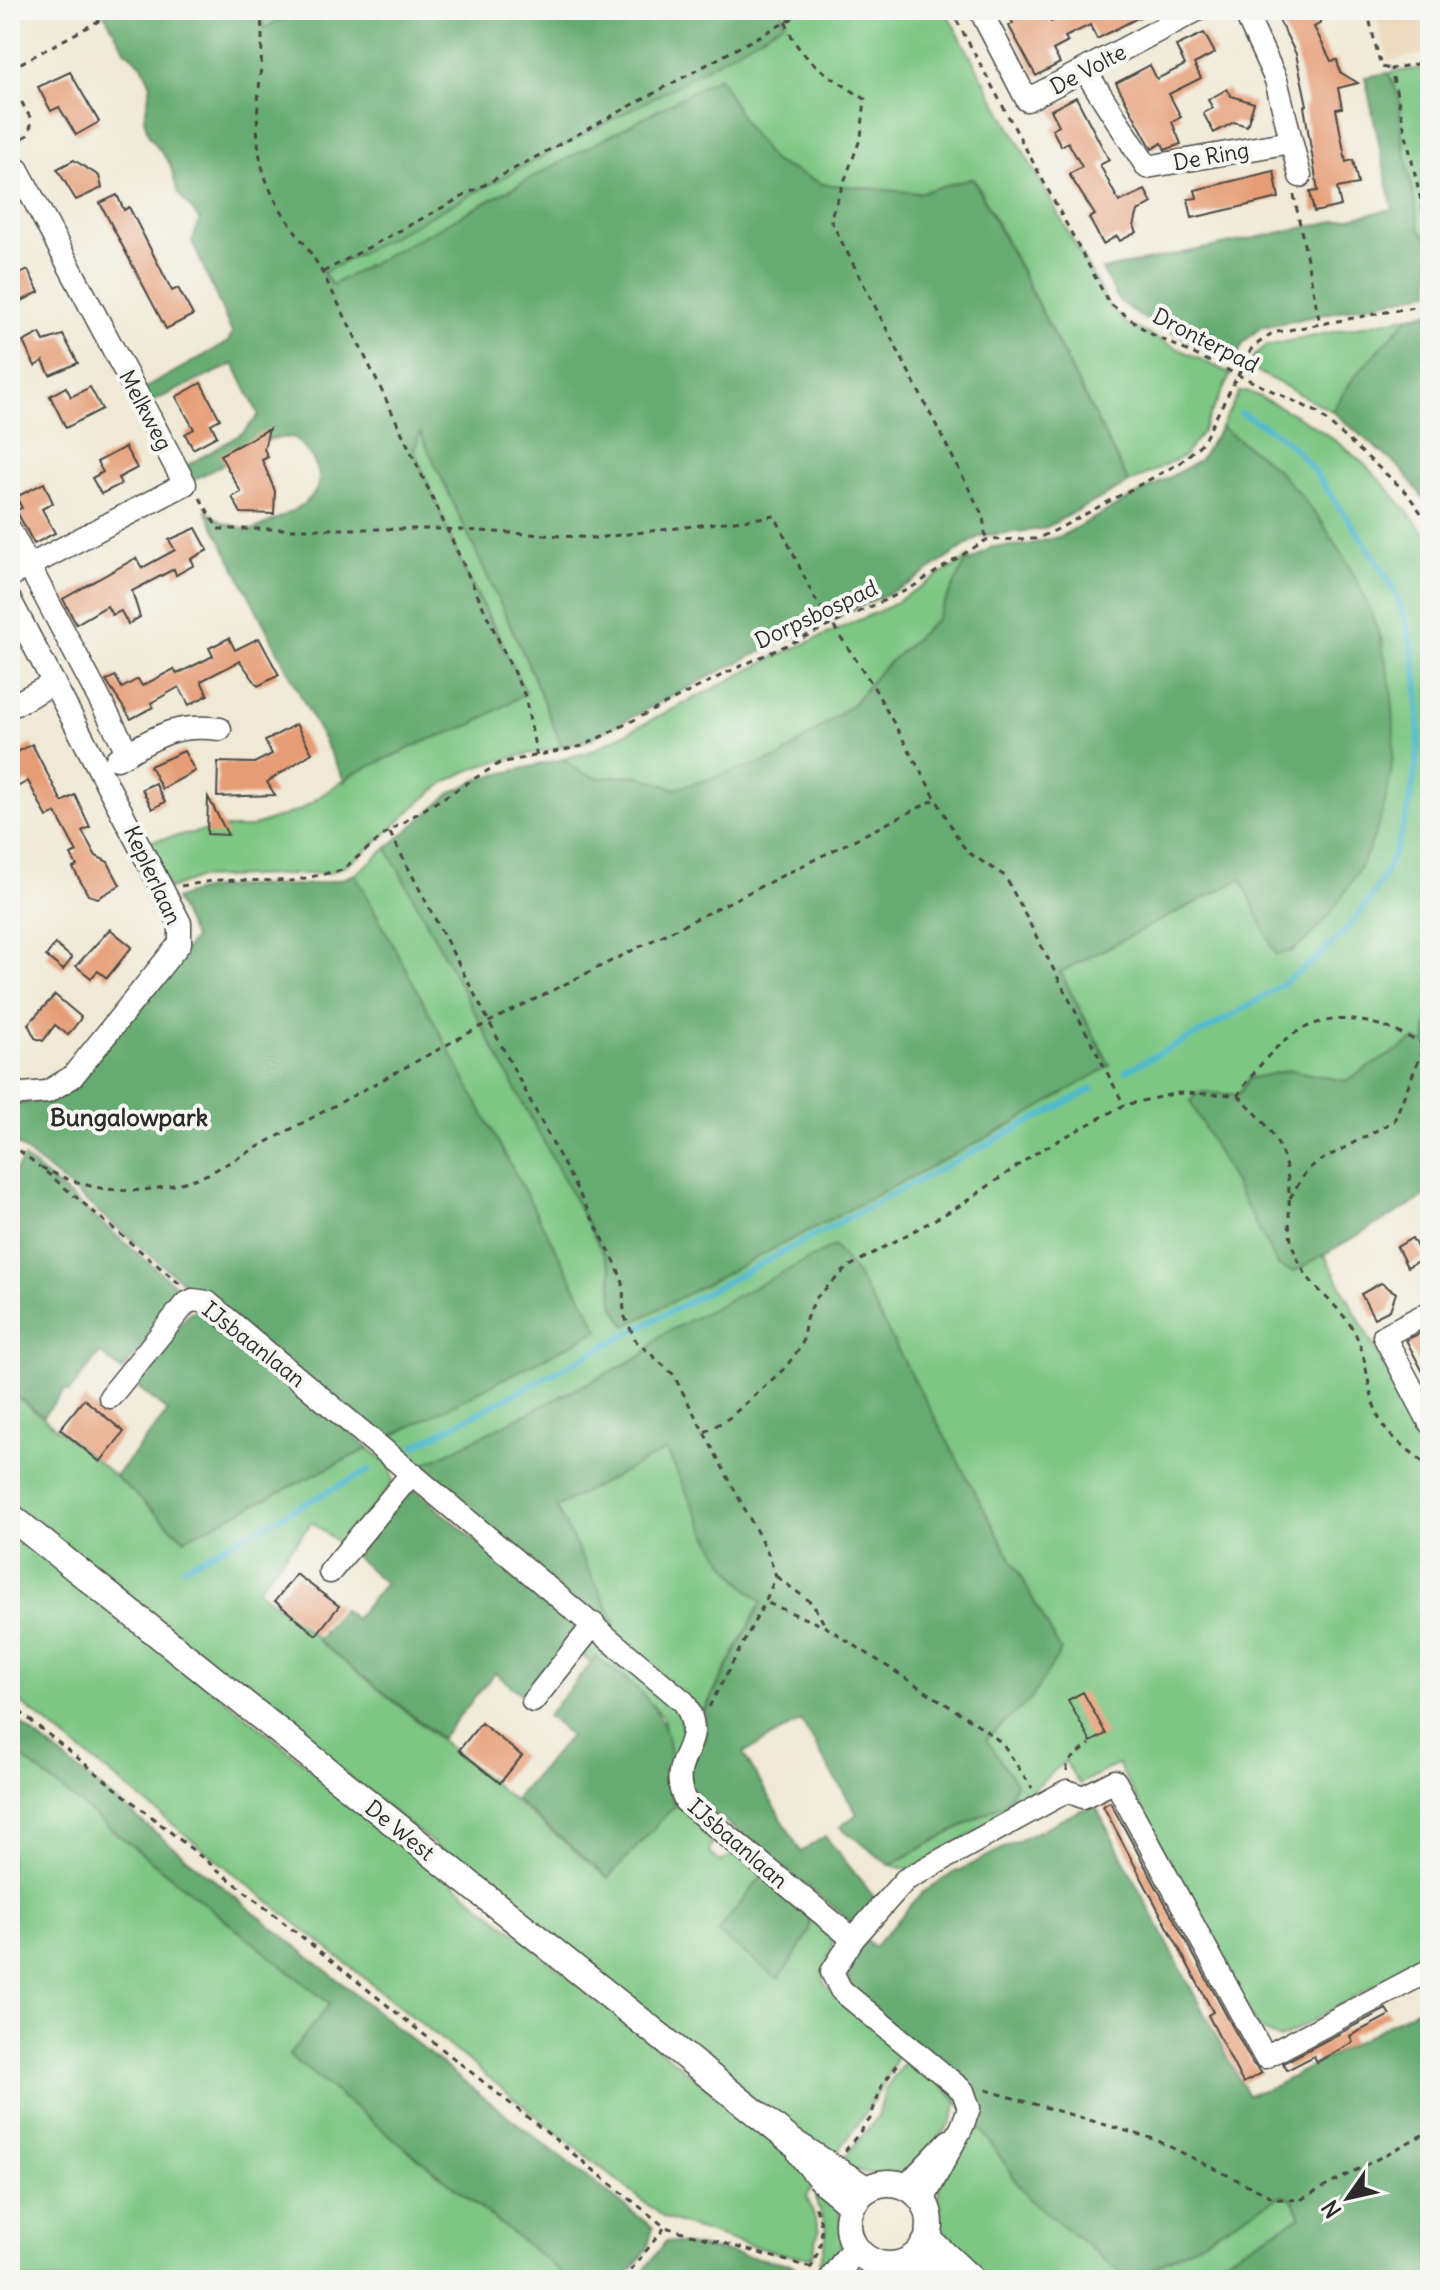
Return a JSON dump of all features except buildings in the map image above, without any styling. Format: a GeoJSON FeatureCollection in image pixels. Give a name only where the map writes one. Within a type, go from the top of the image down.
{"type":"FeatureCollection","features":[{"type":"Feature","properties":{"kind":"main road","name":"De West"},"geometry":{"type":"LineString","coordinates":[[10,1516],[859,2197]]}},
{"type":"Feature","properties":{"kind":"main road"},"geometry":{"type":"LineString","coordinates":[[822,2273],[862,2263],[903,2263],[922,2247],[931,2226],[915,2193],[893,2182],[859,2197],[847,2219],[862,2263]]}},
{"type":"Feature","properties":{"kind":"main road"},"geometry":{"type":"LineString","coordinates":[[922,2247],[947,2280]]}},
{"type":"Feature","properties":{"kind":"main road"},"geometry":{"type":"LineString","coordinates":[[922,2247],[972,2280]]}},
{"type":"Feature","properties":{"kind":"street","name":"De Volte"},"geometry":{"type":"LineString","coordinates":[[980,10],[1027,100],[1086,72],[1197,10]]}},
{"type":"Feature","properties":{"kind":"street"},"geometry":{"type":"LineString","coordinates":[[1244,10],[1276,80],[1291,142],[1296,182]]}},
{"type":"Feature","properties":{"kind":"street","name":"De Ring"},"geometry":{"type":"LineString","coordinates":[[1086,72],[1147,167],[1291,142]]}},
{"type":"Feature","properties":{"kind":"street","name":"Melkweg"},"geometry":{"type":"LineString","coordinates":[[14,172],[185,484]]}},
{"type":"Feature","properties":{"kind":"street"},"geometry":{"type":"LineString","coordinates":[[20,571],[185,484]]}},
{"type":"Feature","properties":{"kind":"street"},"geometry":{"type":"LineString","coordinates":[[10,530],[20,571],[128,753]]}},
{"type":"Feature","properties":{"kind":"street","name":"Keplerlaan"},"geometry":{"type":"LineString","coordinates":[[10,600],[180,923],[180,943],[72,1077],[47,1092],[10,1095]]}},
{"type":"Feature","properties":{"kind":"street"},"geometry":{"type":"LineString","coordinates":[[10,707],[54,683]]}},
{"type":"Feature","properties":{"kind":"street"},"geometry":{"type":"LineString","coordinates":[[100,768],[167,732],[190,725],[220,729]]}},
{"type":"Feature","properties":{"kind":"street","name":"IJsbaanlaan"},"geometry":{"type":"LineString","coordinates":[[110,1397],[185,1304],[193,1300],[207,1302],[684,1702],[694,1717],[696,1734],[680,1766],[678,1785],[685,1801],[853,1939]]}},
{"type":"Feature","properties":{"kind":"street"},"geometry":{"type":"LineString","coordinates":[[1430,1312],[1384,1336],[1430,1423]]}},
{"type":"Feature","properties":{"kind":"street"},"geometry":{"type":"LineString","coordinates":[[330,1572],[412,1473]]}},
{"type":"Feature","properties":{"kind":"street"},"geometry":{"type":"LineString","coordinates":[[533,1701],[594,1624]]}},
{"type":"Feature","properties":{"kind":"street"},"geometry":{"type":"LineString","coordinates":[[915,2193],[956,2135],[969,2108],[963,2091],[834,1982],[834,1964],[905,1880],[1067,1791],[1083,1797],[1115,1781],[1265,2057],[1430,1970]]}},
{"type":"Feature","properties":{"kind":"path"},"geometry":{"type":"LineString","coordinates":[[10,69],[119,10]]}},
{"type":"Feature","properties":{"kind":"path"},"geometry":{"type":"LineString","coordinates":[[260,10],[263,29],[256,126],[261,165],[280,214],[323,272],[525,696],[537,757]]}},
{"type":"Feature","properties":{"kind":"path"},"geometry":{"type":"LineString","coordinates":[[784,10],[785,22],[797,45],[819,72],[865,99],[861,137],[830,219],[983,516],[986,540],[1036,539],[1180,463],[1203,442],[1252,348],[1272,333],[1430,304]]}},
{"type":"Feature","properties":{"kind":"path"},"geometry":{"type":"LineString","coordinates":[[323,272],[808,10]]}},
{"type":"Feature","properties":{"kind":"path","name":"Dronterpad"},"geometry":{"type":"LineString","coordinates":[[951,10],[1109,303],[1149,333],[1317,412],[1406,492],[1430,525]]}},
{"type":"Feature","properties":{"kind":"path"},"geometry":{"type":"LineString","coordinates":[[1367,10],[1381,67],[1391,69],[1430,61]]}},
{"type":"Feature","properties":{"kind":"path"},"geometry":{"type":"LineString","coordinates":[[1391,69],[1430,240]]}},
{"type":"Feature","properties":{"kind":"path"},"geometry":{"type":"LineString","coordinates":[[10,81],[32,121],[28,135],[12,144],[20,159],[14,172]]}},
{"type":"Feature","properties":{"kind":"path"},"geometry":{"type":"LineString","coordinates":[[1296,182],[1320,324]]}},
{"type":"Feature","properties":{"kind":"path"},"geometry":{"type":"LineString","coordinates":[[185,484],[195,491],[218,529],[445,529],[595,538],[775,516],[814,597],[872,684],[934,800],[969,853],[1005,876],[1124,1105]]}},
{"type":"Feature","properties":{"kind":"path","name":"Dorpsbospad"},"geometry":{"type":"LineString","coordinates":[[166,893],[195,881],[292,881],[342,870],[389,831],[500,763],[583,746],[724,674],[909,589],[986,540]]}},
{"type":"Feature","properties":{"kind":"path"},"geometry":{"type":"LineString","coordinates":[[41,1167],[81,1185],[103,1190],[142,1192],[185,1183],[274,1139],[489,1022],[934,800]]}},
{"type":"Feature","properties":{"kind":"path"},"geometry":{"type":"LineString","coordinates":[[389,831],[616,1264],[623,1283],[627,1324],[642,1349],[673,1374],[767,1551],[776,1576],[812,1603],[826,1627]]}},
{"type":"Feature","properties":{"kind":"path"},"geometry":{"type":"LineString","coordinates":[[1238,1095],[1271,1051],[1296,1029],[1322,1022],[1351,1019],[1366,1022],[1427,1045],[1394,1121],[1307,1170],[1290,1198]]}},
{"type":"Feature","properties":{"kind":"path"},"geometry":{"type":"LineString","coordinates":[[705,1432],[729,1418],[785,1368],[802,1345],[806,1319],[816,1298],[848,1267],[961,1205],[1039,1151],[1124,1105],[1178,1093],[1238,1095],[1271,1127],[1286,1165],[1290,1198],[1287,1227],[1302,1269],[1315,1289],[1344,1316],[1361,1344],[1383,1427],[1430,1471]]}},
{"type":"Feature","properties":{"kind":"path"},"geometry":{"type":"LineString","coordinates":[[10,1143],[186,1289],[193,1300]]}},
{"type":"Feature","properties":{"kind":"path"},"geometry":{"type":"LineString","coordinates":[[694,1717],[706,1713],[776,1576]]}},
{"type":"Feature","properties":{"kind":"path"},"geometry":{"type":"LineString","coordinates":[[765,1602],[826,1627],[992,1735],[1003,1744],[1043,1805]]}},
{"type":"Feature","properties":{"kind":"path"},"geometry":{"type":"LineString","coordinates":[[10,1704],[665,2227],[822,2273]]}},
{"type":"Feature","properties":{"kind":"path"},"geometry":{"type":"LineString","coordinates":[[1067,1791],[1067,1763],[1090,1744]]}},
{"type":"Feature","properties":{"kind":"path"},"geometry":{"type":"LineString","coordinates":[[978,2084],[993,2095],[1154,2139],[1276,2199],[1288,2201],[1315,2193],[1430,2131]]}},
{"type":"Feature","properties":{"kind":"path"},"geometry":{"type":"LineString","coordinates":[[623,2280],[665,2227]]}},
{"type":"Feature","properties":{"kind":"path"},"geometry":{"type":"LineString","coordinates":[[804,2280],[822,2273]]}},
{"type":"Feature","properties":{"kind":"shaded area"},"geometry":{"type":"Polygon","coordinates":[[[1375,10],[1430,10],[1430,53],[1388,61],[1375,10]]]}},
{"type":"Feature","properties":{"kind":"green space"},"geometry":{"type":"Polygon","coordinates":[[[102,10],[264,10],[264,29],[297,10],[782,10],[785,22],[674,87],[323,273],[332,285],[719,77],[746,126],[774,162],[823,184],[918,193],[973,178],[1129,483],[1043,529],[980,536],[909,584],[724,669],[586,741],[562,747],[526,659],[420,432],[414,450],[464,570],[526,693],[471,725],[423,742],[351,775],[345,782],[205,509],[222,522],[250,531],[285,515],[312,496],[318,485],[318,472],[310,456],[293,437],[270,439],[190,482],[183,468],[244,432],[259,415],[234,364],[149,403],[142,390],[228,342],[232,333],[192,241],[200,220],[178,193],[170,164],[149,136],[144,119],[151,85],[142,65],[125,50],[102,10]]]}},
{"type":"Feature","properties":{"kind":"green space"},"geometry":{"type":"Polygon","coordinates":[[[264,10],[297,10],[263,29],[264,10]]]}},
{"type":"Feature","properties":{"kind":"green space"},"geometry":{"type":"Polygon","coordinates":[[[782,10],[945,10],[1111,309],[1127,324],[1231,374],[1202,432],[1184,456],[1129,483],[974,178],[918,193],[823,184],[774,162],[746,126],[718,78],[332,285],[323,272],[785,22],[782,10]]]}},
{"type":"Feature","properties":{"kind":"green space"},"geometry":{"type":"Polygon","coordinates":[[[1430,67],[1430,241],[1420,230],[1402,137],[1399,97],[1388,73],[1430,67]]]}},
{"type":"Feature","properties":{"kind":"green space"},"geometry":{"type":"Polygon","coordinates":[[[1388,73],[1399,97],[1402,137],[1420,230],[1430,241],[1430,292],[1263,327],[1245,341],[1237,362],[1139,316],[1118,300],[1102,270],[1393,209],[1365,77],[1388,73]]]}},
{"type":"Feature","properties":{"kind":"green space"},"geometry":{"type":"Polygon","coordinates":[[[1430,312],[1430,506],[1399,467],[1332,411],[1355,376],[1410,316],[1430,312]]]}},
{"type":"Feature","properties":{"kind":"green space"},"geometry":{"type":"Polygon","coordinates":[[[1410,316],[1355,376],[1332,411],[1252,369],[1253,357],[1266,346],[1410,316]]]}},
{"type":"Feature","properties":{"kind":"green space"},"geometry":{"type":"Polygon","coordinates":[[[1247,391],[1304,420],[1350,452],[1390,491],[1430,541],[1430,1011],[1425,1044],[1415,1040],[1345,1081],[1290,1070],[1238,1095],[1199,1092],[1293,1272],[1324,1254],[1430,1452],[1430,1954],[1280,2039],[1258,2029],[1118,1764],[1079,1784],[1065,1761],[1028,1794],[1023,1805],[909,1870],[890,1865],[1007,1802],[1016,1783],[985,1739],[1031,1699],[661,1335],[643,1355],[417,1468],[384,1440],[598,1330],[355,874],[387,848],[611,1268],[613,1303],[625,1325],[1009,1126],[1110,1065],[1060,972],[1242,879],[1291,953],[1338,903],[1384,643],[1323,523],[1277,470],[1221,427],[1239,392],[1247,391]]]}},
{"type":"Feature","properties":{"kind":"green space"},"geometry":{"type":"Polygon","coordinates":[[[1221,427],[1279,472],[1317,516],[1348,564],[1372,616],[1388,669],[1394,723],[1390,778],[1375,833],[1343,896],[1309,938],[1276,955],[1241,879],[1060,972],[1110,1066],[1009,1126],[626,1326],[613,1303],[611,1268],[387,848],[451,793],[479,779],[563,759],[582,773],[600,778],[636,775],[675,789],[779,758],[853,704],[880,671],[936,620],[968,558],[969,562],[992,547],[1027,545],[1061,536],[1199,461],[1221,427]]]}},
{"type":"Feature","properties":{"kind":"green space"},"geometry":{"type":"Polygon","coordinates":[[[420,431],[526,659],[562,747],[472,769],[445,783],[361,855],[329,873],[198,878],[169,889],[145,842],[218,828],[248,828],[300,810],[351,775],[423,742],[503,643],[464,570],[414,450],[420,431]]]}},
{"type":"Feature","properties":{"kind":"green space"},"geometry":{"type":"Polygon","coordinates":[[[968,558],[936,620],[880,671],[853,704],[779,758],[675,789],[636,775],[600,778],[582,773],[563,759],[589,752],[777,656],[886,608],[968,558]]]}},
{"type":"Feature","properties":{"kind":"green space"},"geometry":{"type":"Polygon","coordinates":[[[355,874],[599,1330],[384,1440],[193,1291],[10,1138],[10,1104],[39,1102],[68,1093],[194,939],[175,899],[196,891],[311,884],[355,874]]]}},
{"type":"Feature","properties":{"kind":"green space"},"geometry":{"type":"Polygon","coordinates":[[[1430,1011],[1430,1194],[1293,1272],[1278,1266],[1190,1101],[1199,1092],[1238,1095],[1248,1079],[1290,1070],[1345,1081],[1415,1040],[1425,1043],[1430,1011]]]}},
{"type":"Feature","properties":{"kind":"green space"},"geometry":{"type":"Polygon","coordinates":[[[24,1158],[186,1294],[122,1371],[100,1353],[69,1392],[65,1390],[43,1416],[10,1391],[10,1178],[24,1158]]]}},
{"type":"Feature","properties":{"kind":"green space"},"geometry":{"type":"Polygon","coordinates":[[[834,1246],[858,1276],[1061,1651],[1031,1699],[986,1739],[1016,1783],[1007,1802],[890,1865],[840,1827],[857,1814],[801,1721],[743,1753],[801,1852],[825,1836],[878,1902],[853,1923],[693,1796],[685,1781],[704,1733],[705,1711],[762,1601],[745,1587],[718,1551],[666,1450],[556,1507],[615,1622],[611,1633],[417,1468],[643,1356],[661,1335],[834,1246]]]}},
{"type":"Feature","properties":{"kind":"green space"},"geometry":{"type":"Polygon","coordinates":[[[200,1309],[369,1448],[184,1539],[115,1476],[168,1412],[133,1383],[190,1312],[200,1309]]]}},
{"type":"Feature","properties":{"kind":"green space"},"geometry":{"type":"Polygon","coordinates":[[[10,1391],[115,1476],[184,1539],[369,1448],[391,1467],[393,1483],[342,1546],[312,1522],[257,1589],[608,1878],[676,1804],[714,1836],[709,1853],[721,1862],[733,1854],[818,1919],[828,1930],[833,1944],[823,1973],[825,1985],[898,2048],[882,2086],[834,2157],[772,2116],[10,1504],[10,1391]]]}},
{"type":"Feature","properties":{"kind":"green space"},"geometry":{"type":"Polygon","coordinates":[[[666,1449],[718,1552],[745,1587],[762,1601],[703,1712],[611,1633],[555,1507],[666,1449]]]}},
{"type":"Feature","properties":{"kind":"green space"},"geometry":{"type":"Polygon","coordinates":[[[417,1491],[576,1626],[574,1635],[525,1697],[495,1673],[441,1738],[317,1640],[342,1609],[355,1619],[385,1583],[354,1556],[408,1492],[417,1491]]]}},
{"type":"Feature","properties":{"kind":"green space"},"geometry":{"type":"Polygon","coordinates":[[[10,1526],[760,2130],[814,2182],[807,2196],[819,2231],[812,2256],[801,2257],[764,2249],[664,2218],[10,1694],[10,1526]]]}},
{"type":"Feature","properties":{"kind":"green space"},"geometry":{"type":"Polygon","coordinates":[[[590,1644],[600,1644],[679,1710],[684,1737],[670,1765],[663,1716],[626,1679],[596,1657],[591,1663],[580,1654],[590,1644]]]}},
{"type":"Feature","properties":{"kind":"green space"},"geometry":{"type":"Polygon","coordinates":[[[596,1657],[637,1689],[657,1713],[669,1744],[669,1788],[676,1804],[608,1878],[515,1799],[570,1736],[547,1716],[596,1657]]]}},
{"type":"Feature","properties":{"kind":"green space"},"geometry":{"type":"Polygon","coordinates":[[[10,1715],[464,2082],[653,2228],[647,2250],[623,2280],[571,2280],[289,2055],[330,2004],[10,1748],[10,1715]]]}},
{"type":"Feature","properties":{"kind":"green space"},"geometry":{"type":"Polygon","coordinates":[[[10,1748],[330,2004],[289,2055],[571,2280],[10,2280],[10,1748]]]}},
{"type":"Feature","properties":{"kind":"green space"},"geometry":{"type":"Polygon","coordinates":[[[1096,1807],[1247,2095],[1275,2086],[1430,2002],[1430,2280],[1188,2280],[1301,2216],[1294,2201],[1282,2195],[1145,2273],[1123,2275],[1029,2199],[975,2120],[849,1988],[846,1968],[865,1939],[874,1947],[922,1893],[953,1873],[1083,1809],[1096,1807]]]}},
{"type":"Feature","properties":{"kind":"green space"},"geometry":{"type":"Polygon","coordinates":[[[764,1874],[797,1902],[810,1922],[803,1944],[778,1979],[717,1932],[764,1874]]]}},
{"type":"Feature","properties":{"kind":"green space"},"geometry":{"type":"Polygon","coordinates":[[[909,2056],[945,2084],[956,2101],[955,2112],[948,2126],[916,2162],[895,2174],[871,2174],[840,2163],[878,2117],[885,2090],[909,2056]]]}},
{"type":"Feature","properties":{"kind":"green space"},"geometry":{"type":"Polygon","coordinates":[[[975,2120],[1029,2199],[1145,2273],[1282,2195],[1294,2201],[1301,2216],[1188,2280],[981,2280],[941,2237],[937,2200],[939,2188],[975,2120]]]}},
{"type":"Feature","properties":{"kind":"green space"},"geometry":{"type":"Polygon","coordinates":[[[817,2192],[838,2206],[841,2227],[840,2248],[826,2272],[819,2261],[826,2237],[816,2200],[817,2192]]]}},
{"type":"Feature","properties":{"kind":"green space"},"geometry":{"type":"Polygon","coordinates":[[[666,2241],[790,2264],[796,2268],[798,2280],[637,2280],[666,2241]]]}},
{"type":"Feature","properties":{"kind":"green space"},"geometry":{"type":"Polygon","coordinates":[[[911,2272],[934,2280],[866,2280],[877,2275],[911,2272]]]}},
{"type":"Feature","properties":{"kind":"waterway"},"geometry":{"type":"LineString","coordinates":[[1126,1071],[1252,1004],[1310,964],[1336,940],[1360,913],[1381,881],[1409,804],[1419,719],[1417,677],[1410,637],[1398,600],[1372,552],[1309,465],[1282,438],[1241,413]]}},
{"type":"Feature","properties":{"kind":"waterway"},"geometry":{"type":"LineString","coordinates":[[415,1446],[1092,1089]]}},
{"type":"Feature","properties":{"kind":"waterway"},"geometry":{"type":"LineString","coordinates":[[185,1567],[369,1470]]}},
{"type":"Feature","properties":{"kind":"district","name":"Bungalowpark"},"geometry":{"type":"Point","coordinates":[129,1117]}}]}
